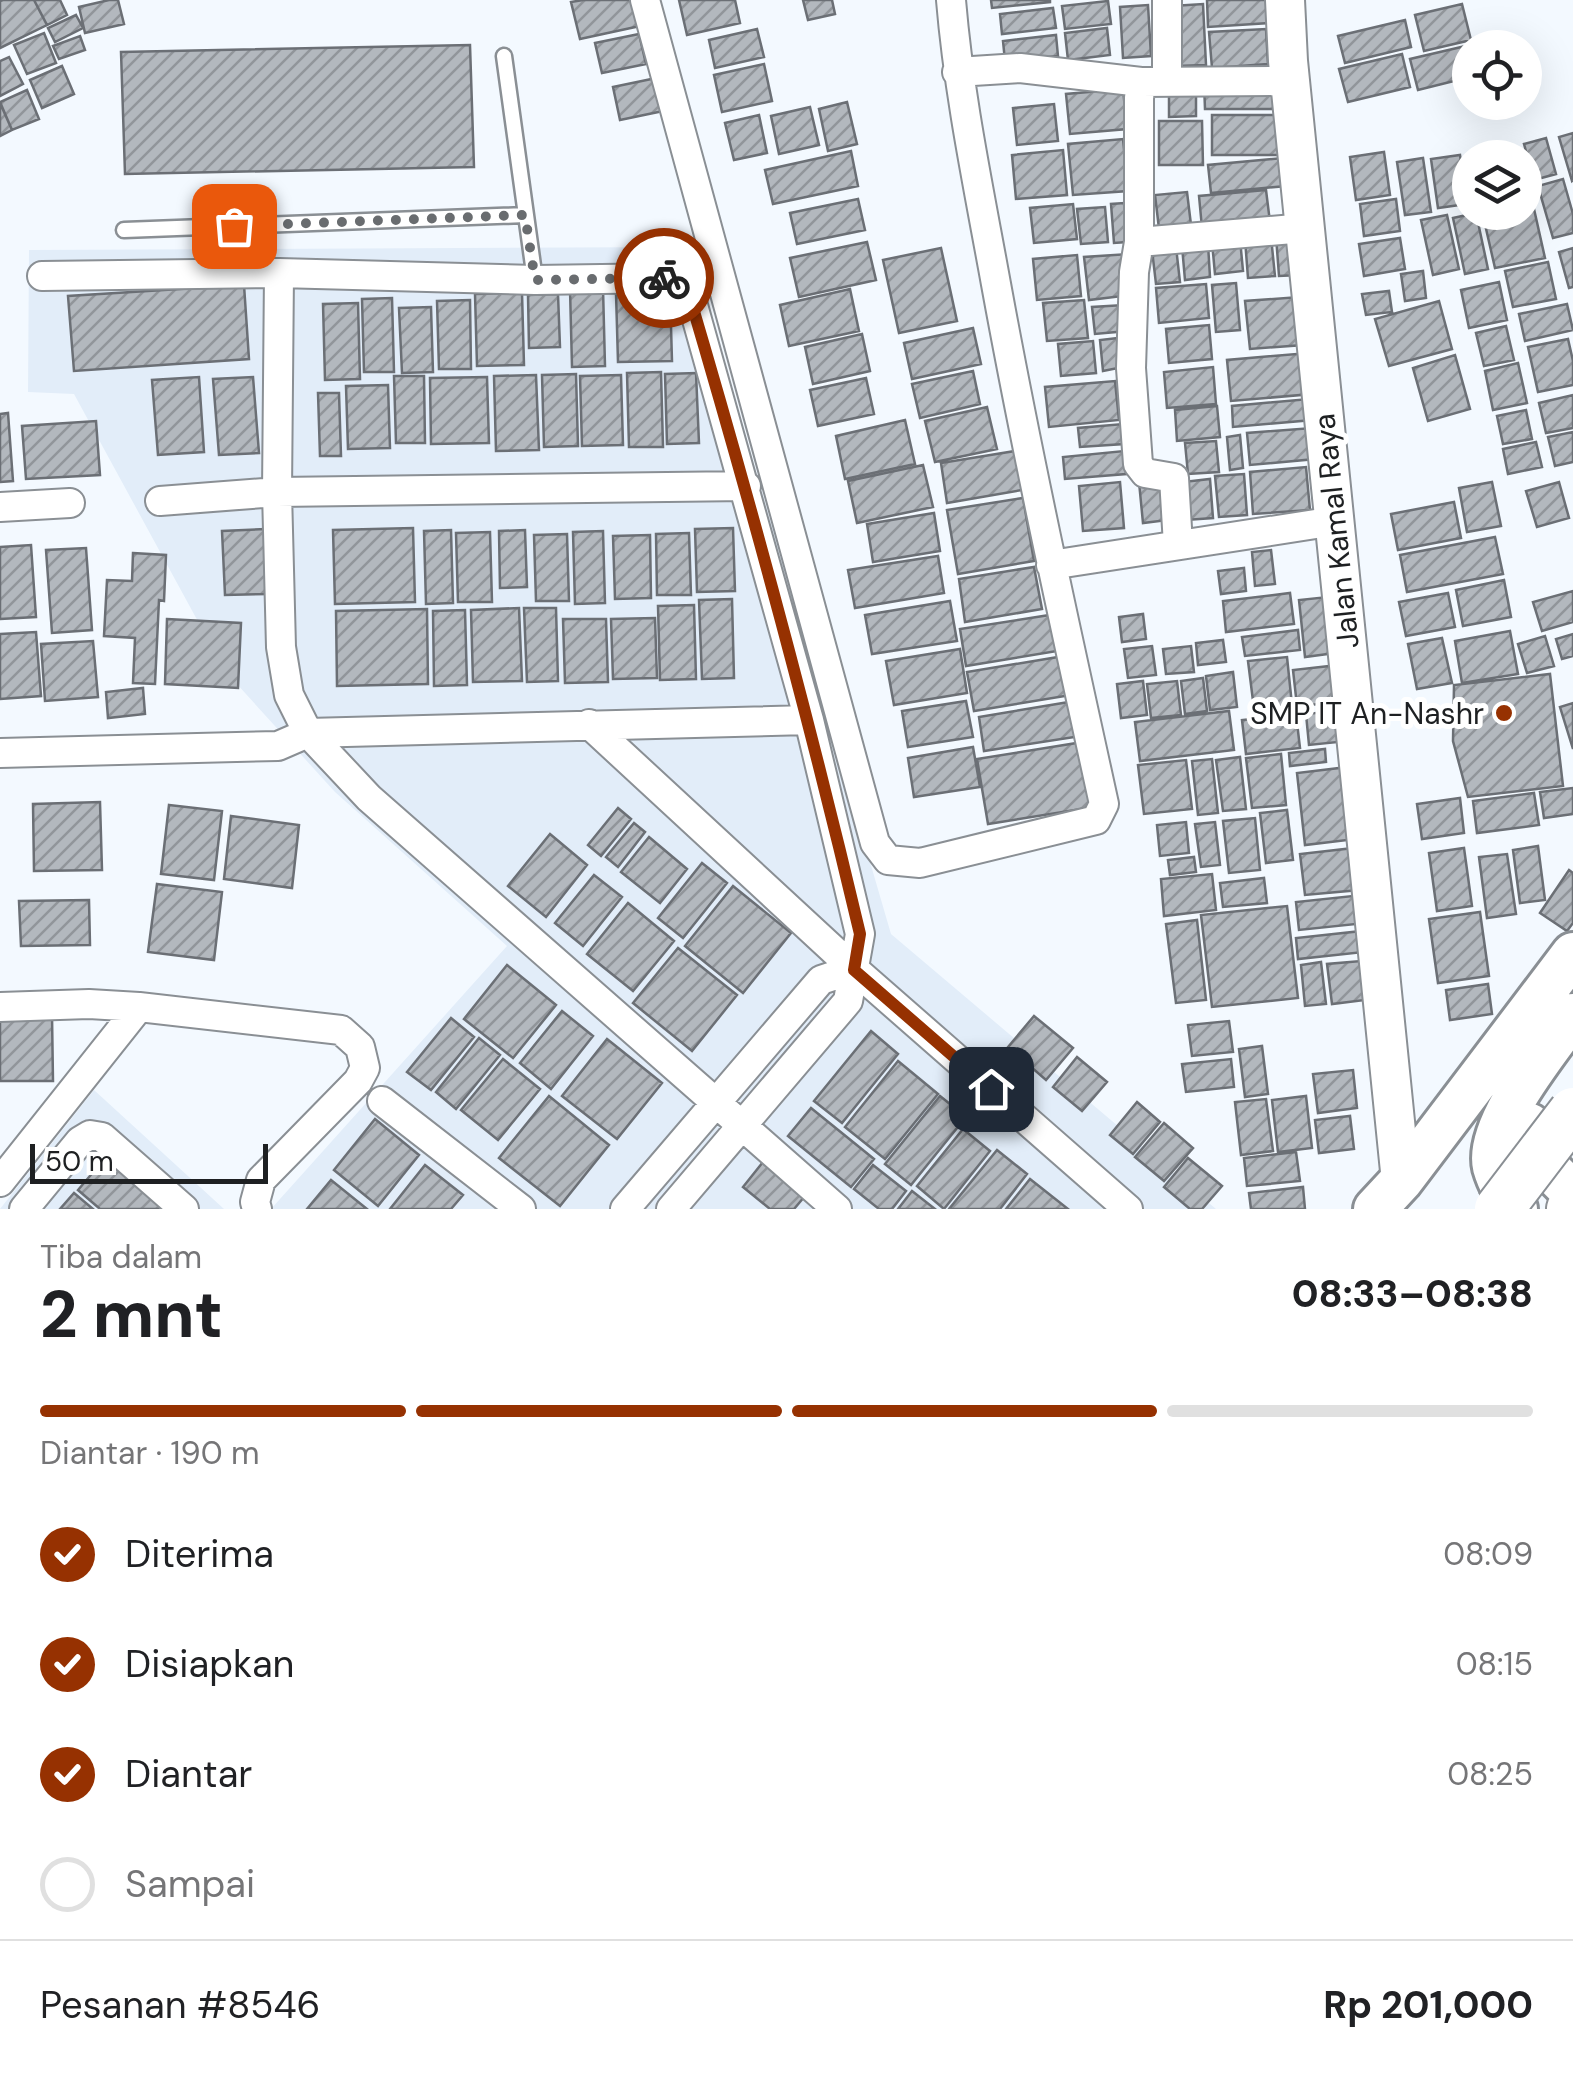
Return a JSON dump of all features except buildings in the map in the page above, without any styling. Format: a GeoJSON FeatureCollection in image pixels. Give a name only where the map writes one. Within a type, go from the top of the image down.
{"type":"FeatureCollection","features":[{"type":"Feature","properties":{"kind":"highway"},"geometry":{"type":"LineString","coordinates":[[1498,1209],[1573,1112]]}},
{"type":"Feature","properties":{"kind":"main road","name":"Jalan Kamal Raya"},"geometry":{"type":"LineString","coordinates":[[1286,0],[1290,81],[1335,521],[1388,1195]]}},
{"type":"Feature","properties":{"kind":"main road"},"geometry":{"type":"LineString","coordinates":[[1388,1195],[1573,954]]}},
{"type":"Feature","properties":{"kind":"main road"},"geometry":{"type":"LineString","coordinates":[[1516,1209],[1493,1164],[1496,1138],[1507,1112],[1573,1015]]}},
{"type":"Feature","properties":{"kind":"main road"},"geometry":{"type":"LineString","coordinates":[[1540,1061],[1528,1096],[1530,1134],[1546,1168],[1573,1192]]}},
{"type":"Feature","properties":{"kind":"street"},"geometry":{"type":"LineString","coordinates":[[645,0],[875,843],[888,860],[920,863],[1096,820],[1104,804],[1051,565],[957,72],[952,0]]}},
{"type":"Feature","properties":{"kind":"street"},"geometry":{"type":"LineString","coordinates":[[1167,0],[1154,81],[1134,272],[1130,368],[1138,464],[1145,473],[1174,478],[1178,545]]}},
{"type":"Feature","properties":{"kind":"street"},"geometry":{"type":"LineString","coordinates":[[957,72],[1020,68],[1154,81],[1290,81]]}},
{"type":"Feature","properties":{"kind":"street"},"geometry":{"type":"LineString","coordinates":[[1138,242],[1305,228]]}},
{"type":"Feature","properties":{"kind":"street"},"geometry":{"type":"LineString","coordinates":[[279,273],[277,492],[281,647],[289,695],[308,732],[369,798],[836,1209]]}},
{"type":"Feature","properties":{"kind":"street"},"geometry":{"type":"LineString","coordinates":[[42,276],[279,273],[678,281],[688,291],[809,720],[860,934],[848,1002],[670,1209]]}},
{"type":"Feature","properties":{"kind":"street"},"geometry":{"type":"LineString","coordinates":[[160,500],[277,492],[746,486]]}},
{"type":"Feature","properties":{"kind":"street"},"geometry":{"type":"LineString","coordinates":[[0,507],[70,503]]}},
{"type":"Feature","properties":{"kind":"street"},"geometry":{"type":"LineString","coordinates":[[1051,565],[1335,521]]}},
{"type":"Feature","properties":{"kind":"street"},"geometry":{"type":"LineString","coordinates":[[0,753],[278,746],[308,732],[809,720]]}},
{"type":"Feature","properties":{"kind":"street"},"geometry":{"type":"LineString","coordinates":[[589,724],[854,970],[1128,1209]]}},
{"type":"Feature","properties":{"kind":"street"},"geometry":{"type":"LineString","coordinates":[[624,1209],[821,980],[854,970]]}},
{"type":"Feature","properties":{"kind":"street"},"geometry":{"type":"LineString","coordinates":[[0,1007],[139,1006],[341,1030],[360,1046],[366,1068],[262,1180],[255,1202],[257,1209]]}},
{"type":"Feature","properties":{"kind":"street"},"geometry":{"type":"LineString","coordinates":[[0,1182],[139,1006]]}},
{"type":"Feature","properties":{"kind":"street"},"geometry":{"type":"LineString","coordinates":[[382,1102],[520,1209]]}},
{"type":"Feature","properties":{"kind":"street"},"geometry":{"type":"LineString","coordinates":[[24,1209],[80,1141],[90,1135],[102,1137],[184,1209]]}},
{"type":"Feature","properties":{"kind":"lane"},"geometry":{"type":"LineString","coordinates":[[504,56],[535,280]]}},
{"type":"Feature","properties":{"kind":"lane"},"geometry":{"type":"LineString","coordinates":[[124,230],[525,215]]}},
{"type":"Feature","properties":{"kind":"shaded area"},"geometry":{"type":"Polygon","coordinates":[[[691,247],[891,934],[1216,1209],[271,1209],[507,946],[335,792],[225,671],[74,394],[28,392],[29,250],[691,247]]]}},
{"type":"Feature","properties":{"kind":"shaded area"},"geometry":{"type":"Polygon","coordinates":[[[94,1090],[224,1209],[0,1209],[94,1090]]]}},
{"type":"Feature","properties":{"kind":"way so far"},"geometry":{"type":"LineString","coordinates":[[234,226],[525,215],[535,280],[664,278]]}},
{"type":"Feature","properties":{"kind":"place","name":"SMP IT An-Nashr"},"geometry":{"type":"Point","coordinates":[1504,713]}},
{"type":"Feature","properties":{"kind":"route"},"geometry":{"type":"LineString","coordinates":[[664,278],[678,281],[688,291],[746,486],[809,720],[860,934],[854,970],[991,1089]]}}]}
